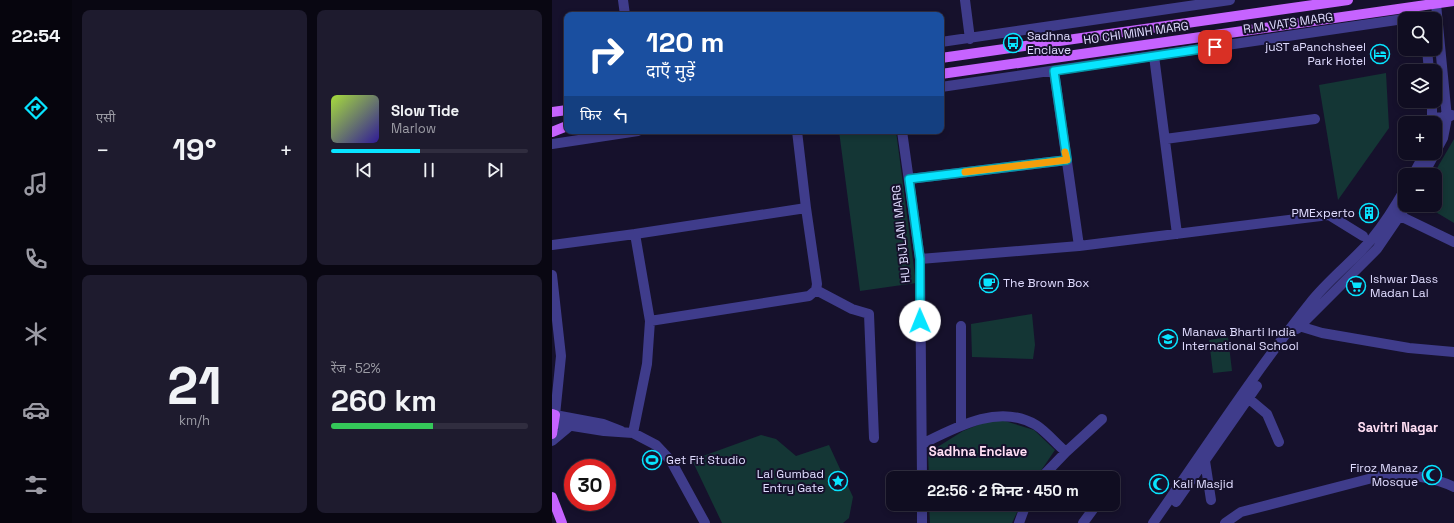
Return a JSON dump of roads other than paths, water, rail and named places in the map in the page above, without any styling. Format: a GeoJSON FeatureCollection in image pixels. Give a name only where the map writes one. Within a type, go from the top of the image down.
{"type":"FeatureCollection","features":[{"type":"Feature","properties":{"kind":"main road","name":"HO CHI MINH MARG"},"geometry":{"type":"LineString","coordinates":[[944,58],[1348,0]]}},
{"type":"Feature","properties":{"kind":"main road","name":"HO CHI MINH MARG"},"geometry":{"type":"LineString","coordinates":[[944,74],[1454,1]]}},
{"type":"Feature","properties":{"kind":"main road"},"geometry":{"type":"LineString","coordinates":[[552,112],[564,110]]}},
{"type":"Feature","properties":{"kind":"main road"},"geometry":{"type":"LineString","coordinates":[[552,127],[564,126]]}},
{"type":"Feature","properties":{"kind":"main road"},"geometry":{"type":"LineString","coordinates":[[552,132],[564,127]]}},
{"type":"Feature","properties":{"kind":"main road"},"geometry":{"type":"LineString","coordinates":[[552,434],[553,419]]}},
{"type":"Feature","properties":{"kind":"main road"},"geometry":{"type":"LineString","coordinates":[[552,497],[562,523]]}},
{"type":"Feature","properties":{"kind":"main road"},"geometry":{"type":"LineString","coordinates":[[552,514],[555,523]]}},
{"type":"Feature","properties":{"kind":"street"},"geometry":{"type":"LineString","coordinates":[[623,0],[625,12]]}},
{"type":"Feature","properties":{"kind":"street"},"geometry":{"type":"LineString","coordinates":[[965,0],[970,38]]}},
{"type":"Feature","properties":{"kind":"street"},"geometry":{"type":"LineString","coordinates":[[944,42],[1209,1],[1230,0]]}},
{"type":"Feature","properties":{"kind":"street"},"geometry":{"type":"LineString","coordinates":[[1436,4],[1436,12]]}},
{"type":"Feature","properties":{"kind":"street"},"geometry":{"type":"LineString","coordinates":[[1423,5],[1424,12]]}},
{"type":"Feature","properties":{"kind":"street","name":"R.M. VATS MARG"},"geometry":{"type":"LineString","coordinates":[[944,87],[1398,22]]}},
{"type":"Feature","properties":{"kind":"street"},"geometry":{"type":"LineString","coordinates":[[1154,56],[1177,234]]}},
{"type":"Feature","properties":{"kind":"street"},"geometry":{"type":"LineString","coordinates":[[1441,56],[1451,116],[1442,140]]}},
{"type":"Feature","properties":{"kind":"street"},"geometry":{"type":"LineString","coordinates":[[1436,64],[1442,61]]}},
{"type":"Feature","properties":{"kind":"street"},"geometry":{"type":"LineString","coordinates":[[1054,71],[1079,246]]}},
{"type":"Feature","properties":{"kind":"street"},"geometry":{"type":"LineString","coordinates":[[1165,139],[1315,119]]}},
{"type":"Feature","properties":{"kind":"street"},"geometry":{"type":"LineString","coordinates":[[552,144],[618,134]]}},
{"type":"Feature","properties":{"kind":"street"},"geometry":{"type":"LineString","coordinates":[[650,321],[809,296],[816,290],[817,284],[797,134]]}},
{"type":"Feature","properties":{"kind":"street","name":"HU BIJLANI MARG"},"geometry":{"type":"LineString","coordinates":[[902,134],[920,259],[922,471]]}},
{"type":"Feature","properties":{"kind":"street"},"geometry":{"type":"LineString","coordinates":[[909,179],[1067,160]]}},
{"type":"Feature","properties":{"kind":"street"},"geometry":{"type":"LineString","coordinates":[[552,245],[806,208]]}},
{"type":"Feature","properties":{"kind":"street"},"geometry":{"type":"LineString","coordinates":[[1154,523],[1208,442],[1314,304],[1377,249],[1398,211]]}},
{"type":"Feature","properties":{"kind":"street"},"geometry":{"type":"LineString","coordinates":[[1397,214],[1454,242]]}},
{"type":"Feature","properties":{"kind":"street"},"geometry":{"type":"LineString","coordinates":[[920,259],[1079,246],[1330,215],[1363,236]]}},
{"type":"Feature","properties":{"kind":"street"},"geometry":{"type":"LineString","coordinates":[[633,433],[647,364],[650,321],[635,234]]}},
{"type":"Feature","properties":{"kind":"street"},"geometry":{"type":"LineString","coordinates":[[552,275],[556,357],[553,419]]}},
{"type":"Feature","properties":{"kind":"street"},"geometry":{"type":"LineString","coordinates":[[816,290],[852,309],[869,314],[874,438]]}},
{"type":"Feature","properties":{"kind":"street"},"geometry":{"type":"LineString","coordinates":[[1161,523],[1314,304]]}},
{"type":"Feature","properties":{"kind":"street"},"geometry":{"type":"LineString","coordinates":[[961,326],[961,425]]}},
{"type":"Feature","properties":{"kind":"street"},"geometry":{"type":"LineString","coordinates":[[1299,326],[1322,333],[1410,348],[1454,352]]}},
{"type":"Feature","properties":{"kind":"street"},"geometry":{"type":"LineString","coordinates":[[1248,398],[1267,414],[1279,442]]}},
{"type":"Feature","properties":{"kind":"street"},"geometry":{"type":"LineString","coordinates":[[922,444],[961,425],[996,415],[1016,418],[1036,425],[1066,452]]}},
{"type":"Feature","properties":{"kind":"street"},"geometry":{"type":"LineString","coordinates":[[1048,471],[1102,418]]}},
{"type":"Feature","properties":{"kind":"street"},"geometry":{"type":"LineString","coordinates":[[553,419],[570,426],[604,431],[633,433],[656,445],[671,460],[705,523]]}},
{"type":"Feature","properties":{"kind":"street"},"geometry":{"type":"LineString","coordinates":[[553,419],[603,424],[621,431]]}},
{"type":"Feature","properties":{"kind":"street"},"geometry":{"type":"LineString","coordinates":[[552,441],[570,426]]}},
{"type":"Feature","properties":{"kind":"street"},"geometry":{"type":"LineString","coordinates":[[1205,461],[1211,500]]}},
{"type":"Feature","properties":{"kind":"street"},"geometry":{"type":"LineString","coordinates":[[1226,523],[1241,512],[1384,475],[1401,474],[1438,481],[1454,487]]}},
{"type":"Feature","properties":{"kind":"street"},"geometry":{"type":"LineString","coordinates":[[922,511],[922,523]]}},
{"type":"Feature","properties":{"kind":"street"},"geometry":{"type":"LineString","coordinates":[[1019,523],[1023,511]]}},
{"type":"Feature","properties":{"kind":"street"},"geometry":{"type":"LineString","coordinates":[[1083,523],[1092,511]]}},
{"type":"Feature","properties":{"kind":"place","name":"Sadhna Enclave"},"geometry":{"type":"Point","coordinates":[1013,43]}},
{"type":"Feature","properties":{"kind":"place","name":"juST aPanchsheel Park Hotel"},"geometry":{"type":"Point","coordinates":[1380,54]}},
{"type":"Feature","properties":{"kind":"place","name":"PMExperto"},"geometry":{"type":"Point","coordinates":[1369,213]}},
{"type":"Feature","properties":{"kind":"place","name":"The Brown Box"},"geometry":{"type":"Point","coordinates":[989,283]}},
{"type":"Feature","properties":{"kind":"place","name":"Ishwar Dass Madan Lal"},"geometry":{"type":"Point","coordinates":[1356,286]}},
{"type":"Feature","properties":{"kind":"place","name":"Manava Bharti India International School"},"geometry":{"type":"Point","coordinates":[1168,339]}},
{"type":"Feature","properties":{"kind":"place","name":"Get Fit Studio"},"geometry":{"type":"Point","coordinates":[652,460]}},
{"type":"Feature","properties":{"kind":"place","name":"Firoz Manaz Mosque"},"geometry":{"type":"Point","coordinates":[1432,475]}},
{"type":"Feature","properties":{"kind":"place","name":"Lal Gumbad Entry Gate"},"geometry":{"type":"Point","coordinates":[838,481]}},
{"type":"Feature","properties":{"kind":"place","name":"Kali Masjid"},"geometry":{"type":"Point","coordinates":[1159,484]}},
{"type":"Feature","properties":{"kind":"district","name":"Savitri Nagar"},"geometry":{"type":"Point","coordinates":[1398,427]}},
{"type":"Feature","properties":{"kind":"district","name":"Sadhna Enclave"},"geometry":{"type":"Point","coordinates":[978,451]}}]}
